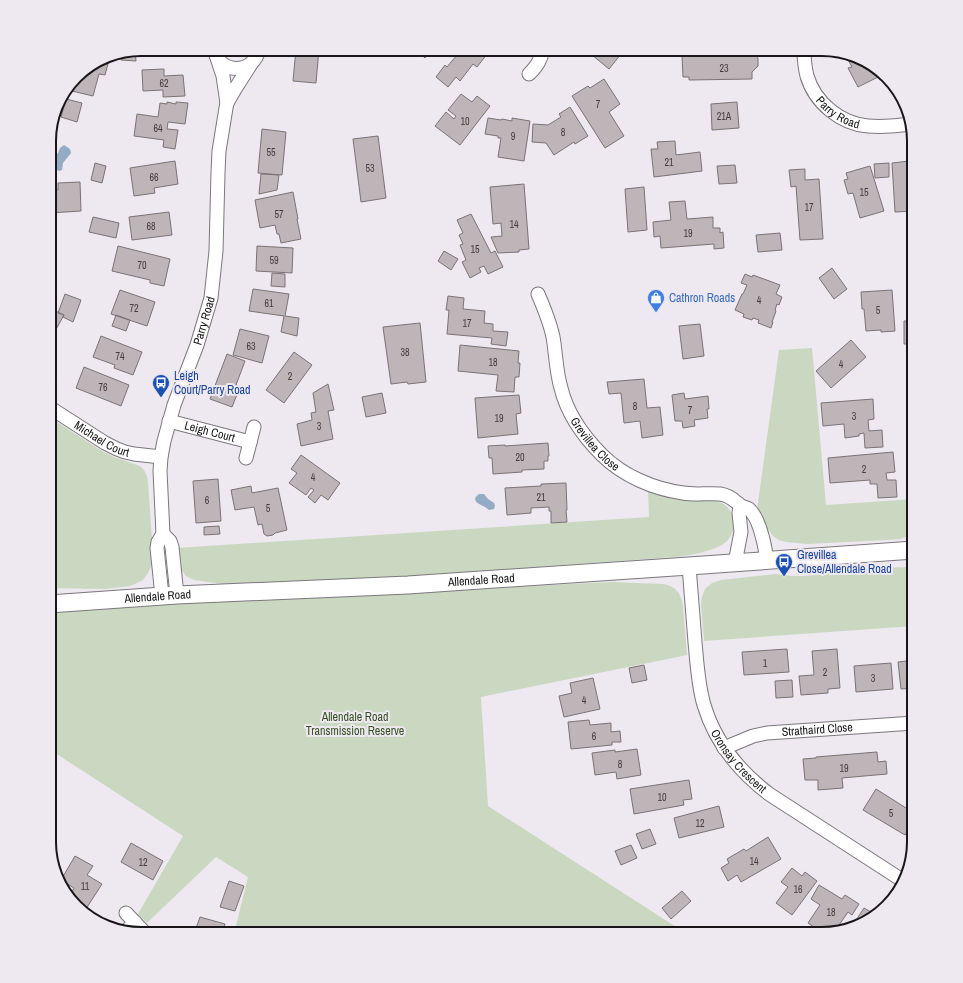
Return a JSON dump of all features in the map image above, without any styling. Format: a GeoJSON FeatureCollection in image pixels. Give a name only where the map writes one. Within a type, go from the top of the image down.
{"type":"FeatureCollection","features":[{"type":"Feature","properties":{"kind":"street","name":"Parry Road"},"geometry":{"type":"LineString","coordinates":[[169,595],[157,548],[158,542],[163,534],[160,485],[161,457],[169,421],[182,382],[197,345],[211,298],[216,251],[218,166],[227,103],[223,76],[216,56]]}},
{"type":"Feature","properties":{"kind":"street"},"geometry":{"type":"LineString","coordinates":[[217,56],[223,64],[229,68],[237,69],[251,64]]}},
{"type":"Feature","properties":{"kind":"street","name":"Parry Road"},"geometry":{"type":"LineString","coordinates":[[227,103],[256,56]]}},
{"type":"Feature","properties":{"kind":"street"},"geometry":{"type":"LineString","coordinates":[[529,74],[539,62],[541,56]]}},
{"type":"Feature","properties":{"kind":"street","name":"Parry Road"},"geometry":{"type":"LineString","coordinates":[[805,56],[808,77],[813,90],[821,102],[832,112],[854,124],[867,126],[905,124]]}},
{"type":"Feature","properties":{"kind":"street","name":"Grevillea Close"},"geometry":{"type":"LineString","coordinates":[[538,294],[553,337],[561,389],[567,406],[589,441],[602,456],[617,467],[652,485],[684,493],[721,494],[735,500],[740,506],[744,506],[752,513],[756,521],[764,541],[767,560]]}},
{"type":"Feature","properties":{"kind":"street","name":"Michael Court"},"geometry":{"type":"LineString","coordinates":[[56,412],[117,450],[134,454],[161,457]]}},
{"type":"Feature","properties":{"kind":"street","name":"Leigh Court"},"geometry":{"type":"LineString","coordinates":[[169,421],[250,442]]}},
{"type":"Feature","properties":{"kind":"street"},"geometry":{"type":"LineString","coordinates":[[246,458],[254,427]]}},
{"type":"Feature","properties":{"kind":"street"},"geometry":{"type":"LineString","coordinates":[[735,563],[741,532],[739,513],[740,506]]}},
{"type":"Feature","properties":{"kind":"street","name":"Allendale Road"},"geometry":{"type":"LineString","coordinates":[[56,603],[169,595],[408,584],[907,550]]}},
{"type":"Feature","properties":{"kind":"street","name":"Oronsay Crescent"},"geometry":{"type":"LineString","coordinates":[[689,566],[701,691],[708,717],[724,748],[740,770],[754,783],[899,878]]}},
{"type":"Feature","properties":{"kind":"street","name":"Strathaird Close"},"geometry":{"type":"LineString","coordinates":[[724,748],[741,740],[767,733],[907,723]]}},
{"type":"Feature","properties":{"kind":"street"},"geometry":{"type":"LineString","coordinates":[[126,912],[130,926]]}},
{"type":"Feature","properties":{"kind":"green space"},"geometry":{"type":"Polygon","coordinates":[[[812,348],[826,505],[907,499],[907,537],[888,540],[807,544],[779,540],[773,536],[765,525],[757,510],[779,350],[812,348]]]}},
{"type":"Feature","properties":{"kind":"green space"},"geometry":{"type":"Polygon","coordinates":[[[56,421],[102,451],[140,466],[147,476],[152,540],[151,567],[143,580],[130,586],[105,589],[56,588],[56,421]]]}},
{"type":"Feature","properties":{"kind":"green space"},"geometry":{"type":"Polygon","coordinates":[[[648,490],[682,499],[719,502],[725,505],[732,514],[734,524],[733,532],[727,541],[716,548],[695,554],[675,557],[417,576],[263,583],[223,584],[194,580],[186,576],[180,568],[177,548],[649,517],[648,490]]]}},
{"type":"Feature","properties":{"kind":"green space"},"geometry":{"type":"Polygon","coordinates":[[[907,567],[907,626],[704,641],[701,605],[702,597],[705,589],[712,583],[721,580],[776,574],[804,576],[846,569],[907,567]]]}},
{"type":"Feature","properties":{"kind":"green space","name":"Allendale Road Transmission Reserve"},"geometry":{"type":"Polygon","coordinates":[[[611,582],[664,584],[672,587],[680,595],[683,606],[687,655],[481,697],[488,806],[676,927],[236,927],[248,877],[216,857],[147,923],[138,914],[183,836],[56,754],[56,611],[181,602],[383,595],[611,582]]]}},
{"type":"Feature","properties":{"kind":"water"},"geometry":{"type":"Polygon","coordinates":[[[64,145],[70,149],[71,153],[63,163],[62,170],[59,171],[56,169],[56,155],[60,148],[64,145]]]}},
{"type":"Feature","properties":{"kind":"water"},"geometry":{"type":"Polygon","coordinates":[[[479,494],[484,494],[494,503],[494,509],[489,510],[475,500],[479,494]]]}},
{"type":"Feature","properties":{"kind":"building"},"geometry":{"type":"Polygon","coordinates":[[[136,56],[136,61],[121,60],[121,59],[136,56]]]}},
{"type":"Feature","properties":{"kind":"building"},"geometry":{"type":"Polygon","coordinates":[[[295,56],[318,56],[316,83],[293,81],[295,56]]]}},
{"type":"Feature","properties":{"kind":"building"},"geometry":{"type":"Polygon","coordinates":[[[456,56],[486,56],[477,67],[473,64],[460,81],[456,77],[448,87],[436,77],[445,65],[447,67],[456,56]]]}},
{"type":"Feature","properties":{"kind":"building"},"geometry":{"type":"Polygon","coordinates":[[[593,56],[619,56],[609,69],[593,56]]]}},
{"type":"Feature","properties":{"kind":"building"},"geometry":{"type":"Polygon","coordinates":[[[682,56],[756,56],[758,58],[758,66],[752,72],[752,79],[689,80],[689,77],[683,77],[682,56]]]}},
{"type":"Feature","properties":{"kind":"building"},"geometry":{"type":"Polygon","coordinates":[[[848,60],[864,67],[878,77],[858,87],[848,68],[852,67],[848,60]]]}},
{"type":"Feature","properties":{"kind":"building"},"geometry":{"type":"Polygon","coordinates":[[[108,63],[105,75],[99,74],[93,96],[72,91],[85,77],[99,67],[108,63]]]}},
{"type":"Feature","properties":{"kind":"building"},"geometry":{"type":"Polygon","coordinates":[[[164,69],[164,76],[183,75],[185,96],[163,97],[163,90],[143,91],[142,70],[164,69]]]}},
{"type":"Feature","properties":{"kind":"building"},"geometry":{"type":"Polygon","coordinates":[[[604,79],[620,104],[609,112],[624,136],[605,148],[572,96],[588,86],[590,88],[604,79]]]}},
{"type":"Feature","properties":{"kind":"building"},"geometry":{"type":"Polygon","coordinates":[[[461,94],[472,102],[477,96],[490,106],[460,145],[435,126],[446,112],[454,119],[456,116],[448,110],[461,94]]]}},
{"type":"Feature","properties":{"kind":"building"},"geometry":{"type":"Polygon","coordinates":[[[67,99],[82,103],[77,122],[61,117],[67,99]]]}},
{"type":"Feature","properties":{"kind":"building"},"geometry":{"type":"Polygon","coordinates":[[[167,102],[176,104],[176,102],[188,103],[185,124],[168,122],[167,129],[178,130],[175,149],[163,147],[164,140],[134,136],[137,114],[158,117],[160,103],[167,104],[167,102]]]}},
{"type":"Feature","properties":{"kind":"building"},"geometry":{"type":"Polygon","coordinates":[[[737,102],[739,128],[712,130],[711,104],[737,102]]]}},
{"type":"Feature","properties":{"kind":"building"},"geometry":{"type":"Polygon","coordinates":[[[570,107],[588,136],[575,144],[574,142],[554,155],[546,143],[532,142],[533,124],[548,125],[561,117],[559,114],[570,107]]]}},
{"type":"Feature","properties":{"kind":"building"},"geometry":{"type":"Polygon","coordinates":[[[488,118],[512,121],[512,118],[530,121],[524,161],[498,157],[501,138],[498,138],[498,136],[485,134],[488,118]]]}},
{"type":"Feature","properties":{"kind":"building"},"geometry":{"type":"Polygon","coordinates":[[[262,129],[286,132],[282,175],[258,173],[262,129]]]}},
{"type":"Feature","properties":{"kind":"building"},"geometry":{"type":"Polygon","coordinates":[[[378,136],[386,198],[361,202],[353,139],[378,136]]]}},
{"type":"Feature","properties":{"kind":"building"},"geometry":{"type":"Polygon","coordinates":[[[675,141],[676,155],[700,152],[702,171],[654,177],[651,149],[658,149],[657,142],[675,141]]]}},
{"type":"Feature","properties":{"kind":"building"},"geometry":{"type":"Polygon","coordinates":[[[175,161],[178,184],[154,188],[155,193],[134,196],[130,168],[175,161]]]}},
{"type":"Feature","properties":{"kind":"building"},"geometry":{"type":"Polygon","coordinates":[[[907,161],[907,211],[895,212],[892,163],[907,161]]]}},
{"type":"Feature","properties":{"kind":"building"},"geometry":{"type":"Polygon","coordinates":[[[95,163],[106,166],[102,183],[91,180],[95,163]]]}},
{"type":"Feature","properties":{"kind":"building"},"geometry":{"type":"Polygon","coordinates":[[[889,163],[889,177],[875,178],[874,164],[889,163]]]}},
{"type":"Feature","properties":{"kind":"building"},"geometry":{"type":"Polygon","coordinates":[[[735,165],[737,183],[719,184],[717,166],[735,165]]]}},
{"type":"Feature","properties":{"kind":"building"},"geometry":{"type":"Polygon","coordinates":[[[870,166],[884,211],[860,218],[853,193],[848,194],[844,180],[848,179],[846,173],[870,166]]]}},
{"type":"Feature","properties":{"kind":"building"},"geometry":{"type":"Polygon","coordinates":[[[805,169],[805,180],[819,179],[823,239],[800,240],[796,186],[791,187],[789,170],[805,169]]]}},
{"type":"Feature","properties":{"kind":"building"},"geometry":{"type":"Polygon","coordinates":[[[261,174],[279,175],[277,190],[259,194],[261,174]]]}},
{"type":"Feature","properties":{"kind":"building"},"geometry":{"type":"Polygon","coordinates":[[[80,182],[81,211],[56,213],[56,190],[58,190],[58,183],[80,182]]]}},
{"type":"Feature","properties":{"kind":"building"},"geometry":{"type":"Polygon","coordinates":[[[524,184],[529,249],[519,250],[519,252],[498,253],[491,237],[502,236],[501,223],[493,224],[490,187],[524,184]]]}},
{"type":"Feature","properties":{"kind":"building"},"geometry":{"type":"Polygon","coordinates":[[[644,187],[647,230],[628,232],[625,189],[644,187]]]}},
{"type":"Feature","properties":{"kind":"building"},"geometry":{"type":"Polygon","coordinates":[[[293,192],[301,239],[281,243],[275,225],[260,228],[255,200],[293,192]]]}},
{"type":"Feature","properties":{"kind":"building"},"geometry":{"type":"Polygon","coordinates":[[[685,201],[687,219],[713,217],[713,228],[720,228],[720,233],[723,232],[724,248],[714,249],[714,244],[661,248],[660,236],[654,237],[653,222],[671,220],[669,202],[685,201]]]}},
{"type":"Feature","properties":{"kind":"building"},"geometry":{"type":"Polygon","coordinates":[[[169,212],[172,235],[132,240],[129,217],[169,212]]]}},
{"type":"Feature","properties":{"kind":"building"},"geometry":{"type":"Polygon","coordinates":[[[471,214],[491,253],[495,251],[503,267],[488,274],[484,266],[479,268],[481,272],[470,278],[462,262],[466,260],[460,245],[463,244],[459,235],[463,233],[457,220],[471,214]]]}},
{"type":"Feature","properties":{"kind":"building"},"geometry":{"type":"Polygon","coordinates":[[[93,217],[119,223],[116,238],[89,232],[93,217]]]}},
{"type":"Feature","properties":{"kind":"building"},"geometry":{"type":"Polygon","coordinates":[[[780,233],[782,250],[758,252],[756,235],[780,233]]]}},
{"type":"Feature","properties":{"kind":"building"},"geometry":{"type":"Polygon","coordinates":[[[118,246],[170,259],[164,286],[150,283],[150,280],[112,271],[118,246]]]}},
{"type":"Feature","properties":{"kind":"building"},"geometry":{"type":"Polygon","coordinates":[[[257,246],[293,248],[292,273],[256,271],[257,246]]]}},
{"type":"Feature","properties":{"kind":"building"},"geometry":{"type":"Polygon","coordinates":[[[444,251],[458,259],[451,270],[438,261],[444,251]]]}},
{"type":"Feature","properties":{"kind":"building"},"geometry":{"type":"Polygon","coordinates":[[[832,268],[847,289],[834,299],[819,278],[832,268]]]}},
{"type":"Feature","properties":{"kind":"building"},"geometry":{"type":"Polygon","coordinates":[[[272,273],[285,274],[285,287],[271,286],[272,273]]]}},
{"type":"Feature","properties":{"kind":"building"},"geometry":{"type":"Polygon","coordinates":[[[745,274],[752,277],[753,275],[780,285],[776,294],[782,297],[779,305],[777,304],[771,328],[758,323],[759,320],[753,318],[752,320],[743,317],[744,314],[735,310],[747,285],[741,283],[745,274]]]}},
{"type":"Feature","properties":{"kind":"building"},"geometry":{"type":"Polygon","coordinates":[[[253,289],[289,294],[285,316],[299,318],[297,336],[281,332],[284,316],[249,311],[253,289]]]}},
{"type":"Feature","properties":{"kind":"building"},"geometry":{"type":"Polygon","coordinates":[[[120,290],[155,302],[147,326],[111,314],[120,290]]]}},
{"type":"Feature","properties":{"kind":"building"},"geometry":{"type":"Polygon","coordinates":[[[892,290],[895,331],[866,331],[861,292],[892,290]]]}},
{"type":"Feature","properties":{"kind":"building"},"geometry":{"type":"Polygon","coordinates":[[[65,294],[81,300],[73,322],[63,317],[64,315],[58,313],[65,294]]]}},
{"type":"Feature","properties":{"kind":"building"},"geometry":{"type":"Polygon","coordinates":[[[448,296],[464,298],[463,309],[485,311],[484,323],[493,324],[493,331],[508,332],[506,346],[491,344],[492,338],[447,334],[449,310],[446,310],[448,296]]]}},
{"type":"Feature","properties":{"kind":"building"},"geometry":{"type":"Polygon","coordinates":[[[56,311],[64,315],[56,329],[56,311]]]}},
{"type":"Feature","properties":{"kind":"building"},"geometry":{"type":"Polygon","coordinates":[[[116,315],[130,320],[126,331],[112,326],[116,315]]]}},
{"type":"Feature","properties":{"kind":"building"},"geometry":{"type":"Polygon","coordinates":[[[904,321],[907,321],[907,344],[904,344],[904,321]]]}},
{"type":"Feature","properties":{"kind":"building"},"geometry":{"type":"Polygon","coordinates":[[[420,323],[426,382],[391,384],[383,327],[420,323]]]}},
{"type":"Feature","properties":{"kind":"building"},"geometry":{"type":"Polygon","coordinates":[[[700,324],[704,356],[683,359],[679,326],[700,324]]]}},
{"type":"Feature","properties":{"kind":"building"},"geometry":{"type":"Polygon","coordinates":[[[240,329],[269,336],[262,363],[233,355],[240,329]]]}},
{"type":"Feature","properties":{"kind":"building"},"geometry":{"type":"Polygon","coordinates":[[[101,336],[142,352],[133,375],[114,368],[115,365],[93,357],[101,336]]]}},
{"type":"Feature","properties":{"kind":"building"},"geometry":{"type":"Polygon","coordinates":[[[851,340],[866,357],[831,388],[816,371],[851,340]]]}},
{"type":"Feature","properties":{"kind":"building"},"geometry":{"type":"Polygon","coordinates":[[[460,345],[519,351],[519,377],[515,377],[514,392],[496,391],[498,375],[458,371],[460,345]]]}},
{"type":"Feature","properties":{"kind":"building"},"geometry":{"type":"Polygon","coordinates":[[[294,352],[312,365],[284,403],[266,390],[294,352]]]}},
{"type":"Feature","properties":{"kind":"building"},"geometry":{"type":"Polygon","coordinates":[[[227,354],[245,361],[236,385],[240,387],[232,407],[210,399],[227,354]]]}},
{"type":"Feature","properties":{"kind":"building"},"geometry":{"type":"Polygon","coordinates":[[[84,367],[129,385],[121,406],[76,388],[84,367]]]}},
{"type":"Feature","properties":{"kind":"building"},"geometry":{"type":"Polygon","coordinates":[[[644,379],[647,408],[660,407],[663,435],[642,438],[640,421],[624,423],[621,393],[609,394],[607,382],[644,379]]]}},
{"type":"Feature","properties":{"kind":"building"},"geometry":{"type":"Polygon","coordinates":[[[328,384],[334,410],[328,411],[333,439],[301,446],[297,424],[312,420],[311,413],[316,412],[313,393],[328,384]]]}},
{"type":"Feature","properties":{"kind":"building"},"geometry":{"type":"Polygon","coordinates":[[[382,393],[386,413],[366,417],[362,397],[382,393]]]}},
{"type":"Feature","properties":{"kind":"building"},"geometry":{"type":"Polygon","coordinates":[[[684,393],[685,399],[708,396],[709,409],[707,409],[708,418],[694,420],[695,426],[683,428],[682,421],[675,421],[672,395],[684,393]]]}},
{"type":"Feature","properties":{"kind":"building"},"geometry":{"type":"Polygon","coordinates":[[[519,395],[521,413],[516,414],[518,434],[478,438],[475,398],[519,395]]]}},
{"type":"Feature","properties":{"kind":"building"},"geometry":{"type":"Polygon","coordinates":[[[873,399],[874,419],[868,420],[869,431],[882,430],[883,447],[865,448],[864,433],[859,434],[859,436],[845,438],[844,424],[823,426],[821,403],[873,399]]]}},
{"type":"Feature","properties":{"kind":"building"},"geometry":{"type":"Polygon","coordinates":[[[548,443],[549,456],[548,461],[544,461],[544,469],[493,474],[492,458],[489,458],[488,446],[548,443]]]}},
{"type":"Feature","properties":{"kind":"building"},"geometry":{"type":"Polygon","coordinates":[[[893,452],[895,472],[886,473],[887,480],[896,480],[897,497],[878,498],[877,484],[870,484],[870,480],[830,483],[828,458],[893,452]]]}},
{"type":"Feature","properties":{"kind":"building"},"geometry":{"type":"Polygon","coordinates":[[[301,455],[340,483],[328,500],[321,495],[315,503],[308,497],[314,490],[311,488],[306,495],[289,483],[297,473],[291,469],[301,455]]]}},
{"type":"Feature","properties":{"kind":"building"},"geometry":{"type":"Polygon","coordinates":[[[218,479],[221,521],[196,523],[193,481],[218,479]]]}},
{"type":"Feature","properties":{"kind":"building"},"geometry":{"type":"Polygon","coordinates":[[[566,483],[567,522],[551,523],[551,511],[549,511],[549,507],[531,508],[531,513],[507,515],[505,488],[566,483]]]}},
{"type":"Feature","properties":{"kind":"building"},"geometry":{"type":"Polygon","coordinates":[[[251,486],[252,493],[278,488],[287,530],[267,536],[264,534],[262,524],[258,525],[254,507],[235,510],[231,490],[251,486]]]}},
{"type":"Feature","properties":{"kind":"building"},"geometry":{"type":"Polygon","coordinates":[[[219,526],[220,534],[204,535],[204,527],[219,526]]]}},
{"type":"Feature","properties":{"kind":"building"},"geometry":{"type":"Polygon","coordinates":[[[787,649],[789,672],[744,675],[742,652],[787,649]]]}},
{"type":"Feature","properties":{"kind":"building"},"geometry":{"type":"Polygon","coordinates":[[[837,649],[840,688],[828,689],[828,693],[801,695],[799,676],[814,675],[812,651],[837,649]]]}},
{"type":"Feature","properties":{"kind":"building"},"geometry":{"type":"Polygon","coordinates":[[[907,661],[907,689],[901,689],[898,662],[907,661]]]}},
{"type":"Feature","properties":{"kind":"building"},"geometry":{"type":"Polygon","coordinates":[[[891,663],[893,689],[856,692],[854,666],[891,663]]]}},
{"type":"Feature","properties":{"kind":"building"},"geometry":{"type":"Polygon","coordinates":[[[644,665],[647,680],[632,683],[629,668],[644,665]]]}},
{"type":"Feature","properties":{"kind":"building"},"geometry":{"type":"Polygon","coordinates":[[[593,678],[600,709],[564,717],[559,696],[572,693],[570,683],[593,678]]]}},
{"type":"Feature","properties":{"kind":"building"},"geometry":{"type":"Polygon","coordinates":[[[792,680],[793,697],[776,698],[775,681],[792,680]]]}},
{"type":"Feature","properties":{"kind":"building"},"geometry":{"type":"Polygon","coordinates":[[[589,720],[590,725],[611,723],[611,732],[620,731],[621,742],[612,742],[612,745],[571,749],[568,722],[589,720]]]}},
{"type":"Feature","properties":{"kind":"building"},"geometry":{"type":"Polygon","coordinates":[[[637,749],[641,775],[617,779],[616,772],[595,775],[592,753],[637,749]]]}},
{"type":"Feature","properties":{"kind":"building"},"geometry":{"type":"Polygon","coordinates":[[[877,752],[878,762],[886,761],[887,774],[842,778],[843,788],[818,790],[818,780],[805,780],[803,759],[877,752]]]}},
{"type":"Feature","properties":{"kind":"building"},"geometry":{"type":"Polygon","coordinates":[[[689,780],[692,799],[683,800],[684,805],[634,814],[630,789],[689,780]]]}},
{"type":"Feature","properties":{"kind":"building"},"geometry":{"type":"Polygon","coordinates":[[[876,789],[907,809],[907,832],[905,835],[863,810],[876,789]]]}},
{"type":"Feature","properties":{"kind":"building"},"geometry":{"type":"Polygon","coordinates":[[[719,806],[724,827],[679,838],[674,818],[719,806]]]}},
{"type":"Feature","properties":{"kind":"building"},"geometry":{"type":"Polygon","coordinates":[[[650,829],[656,844],[642,849],[636,834],[650,829]]]}},
{"type":"Feature","properties":{"kind":"building"},"geometry":{"type":"Polygon","coordinates":[[[768,837],[781,859],[741,882],[737,875],[728,881],[721,868],[729,863],[727,859],[744,849],[746,851],[768,837]]]}},
{"type":"Feature","properties":{"kind":"building"},"geometry":{"type":"Polygon","coordinates":[[[131,843],[163,861],[153,880],[121,862],[131,843]]]}},
{"type":"Feature","properties":{"kind":"building"},"geometry":{"type":"Polygon","coordinates":[[[631,845],[637,858],[621,865],[615,851],[631,845]]]}},
{"type":"Feature","properties":{"kind":"building"},"geometry":{"type":"Polygon","coordinates":[[[75,856],[93,866],[87,875],[102,884],[87,907],[74,894],[72,891],[74,888],[67,884],[63,876],[75,856]]]}},
{"type":"Feature","properties":{"kind":"building"},"geometry":{"type":"Polygon","coordinates":[[[792,868],[802,876],[805,872],[817,881],[792,915],[776,903],[788,887],[781,882],[792,868]]]}},
{"type":"Feature","properties":{"kind":"building"},"geometry":{"type":"Polygon","coordinates":[[[229,881],[244,886],[235,911],[220,907],[229,881]]]}},
{"type":"Feature","properties":{"kind":"building"},"geometry":{"type":"Polygon","coordinates":[[[819,885],[842,899],[845,895],[859,904],[852,915],[848,912],[839,925],[814,927],[808,923],[820,905],[811,899],[819,885]]]}},
{"type":"Feature","properties":{"kind":"building"},"geometry":{"type":"Polygon","coordinates":[[[682,891],[691,901],[671,919],[662,908],[682,891]]]}},
{"type":"Feature","properties":{"kind":"building"},"geometry":{"type":"Polygon","coordinates":[[[864,908],[871,912],[864,916],[856,920],[864,908]]]}},
{"type":"Feature","properties":{"kind":"building"},"geometry":{"type":"Polygon","coordinates":[[[200,917],[225,924],[224,927],[196,927],[200,917]]]}},
{"type":"Feature","properties":{"kind":"place","name":"Cathron Roads"},"geometry":{"type":"Point","coordinates":[656,313]}},
{"type":"Feature","properties":{"kind":"place","name":"Leigh Court/Parry Road"},"geometry":{"type":"Point","coordinates":[161,398]}},
{"type":"Feature","properties":{"kind":"place","name":"Grevillea Close/Allendale Road"},"geometry":{"type":"Point","coordinates":[784,577]}}]}
